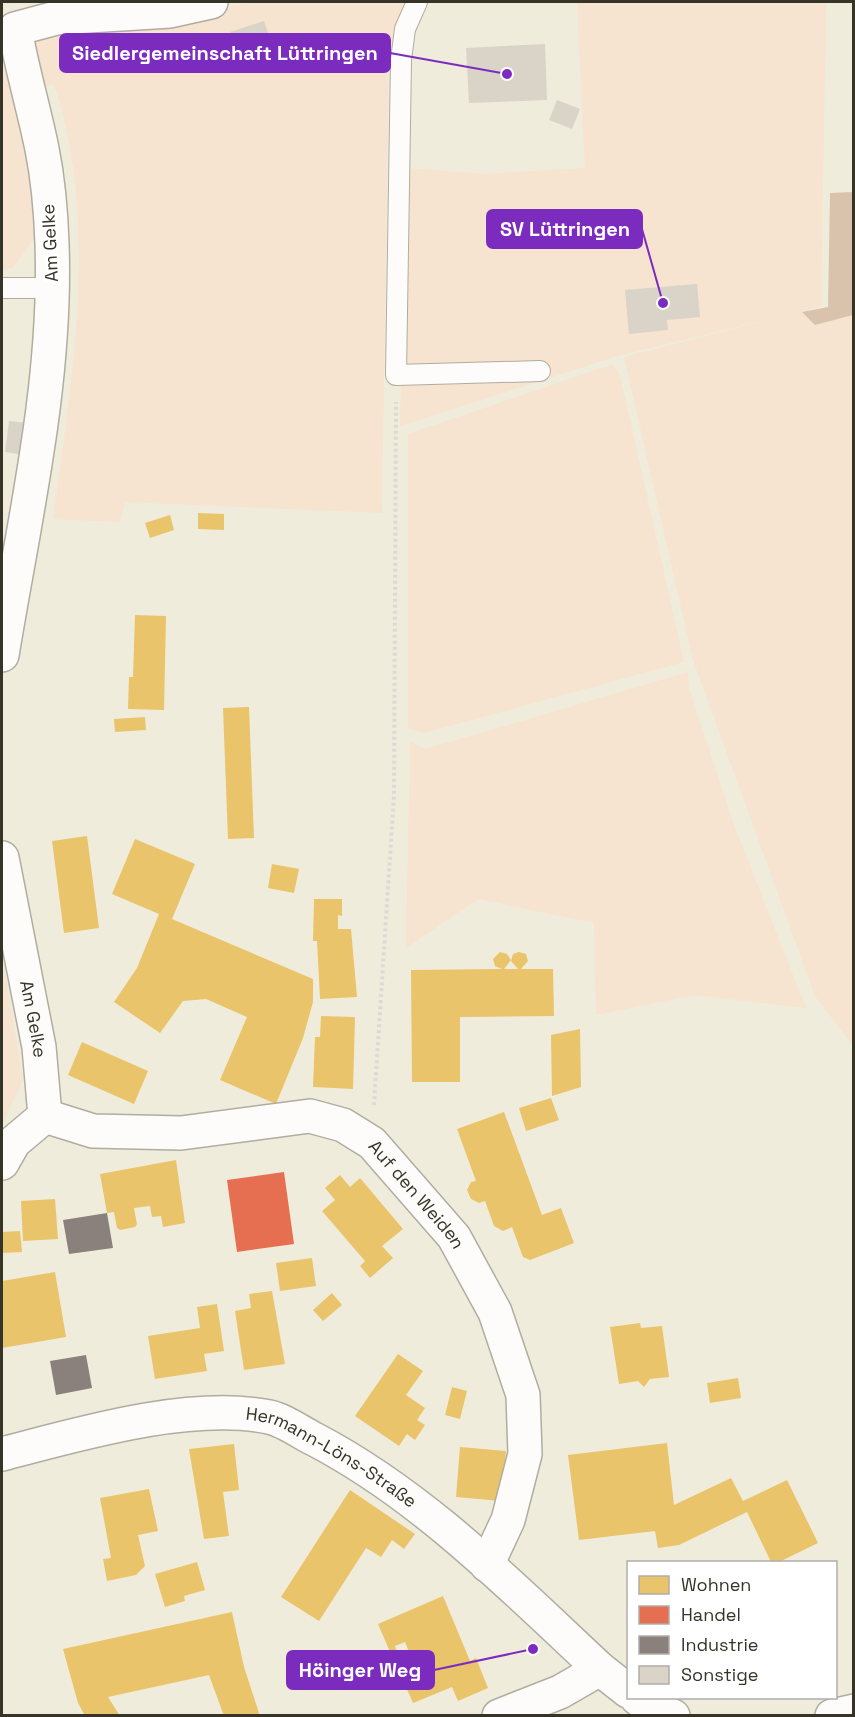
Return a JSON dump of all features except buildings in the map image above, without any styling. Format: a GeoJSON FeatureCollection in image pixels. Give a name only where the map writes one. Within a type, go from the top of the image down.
{"type":"FeatureCollection","features":[{"type":"Feature","properties":{"kind":"street","name":"Am Gelke"},"geometry":{"type":"LineString","coordinates":[[2,655],[36,451],[52,288],[52,242],[42,150],[8,23],[170,11],[211,2]]}},
{"type":"Feature","properties":{"kind":"street","name":"Am Gelke"},"geometry":{"type":"LineString","coordinates":[[2,858],[39,1047],[45,1116]]}},
{"type":"Feature","properties":{"kind":"street","name":"Auf den Weiden"},"geometry":{"type":"LineString","coordinates":[[45,1116],[93,1131],[181,1133],[310,1116],[344,1125],[372,1143],[454,1237],[495,1312],[523,1395],[525,1454],[508,1520],[487,1565]]}},
{"type":"Feature","properties":{"kind":"street"},"geometry":{"type":"LineString","coordinates":[[2,1163],[14,1142],[45,1116]]}},
{"type":"Feature","properties":{"kind":"street","name":"Hermann-Löns-Straße"},"geometry":{"type":"LineString","coordinates":[[2,1454],[101,1429],[213,1412],[271,1418],[341,1454],[422,1507],[600,1669],[627,1690]]}},
{"type":"Feature","properties":{"kind":"street"},"geometry":{"type":"LineString","coordinates":[[499,1716],[560,1692],[600,1669]]}},
{"type":"Feature","properties":{"kind":"street"},"geometry":{"type":"LineString","coordinates":[[638,1699],[646,1705],[673,1716]]}},
{"type":"Feature","properties":{"kind":"street"},"geometry":{"type":"LineString","coordinates":[[832,1716],[854,1711]]}},
{"type":"Feature","properties":{"kind":"lane"},"geometry":{"type":"LineString","coordinates":[[417,2],[405,29],[401,60],[396,375],[540,371]]}},
{"type":"Feature","properties":{"kind":"lane"},"geometry":{"type":"LineString","coordinates":[[2,288],[52,288]]}},
{"type":"Feature","properties":{"kind":"path"},"geometry":{"type":"LineString","coordinates":[[372,1143],[394,795],[396,375]]}},
{"type":"Feature","properties":{"kind":"shaded area"},"geometry":{"type":"Polygon","coordinates":[[[255,2],[408,2],[397,38],[389,49],[382,513],[125,502],[120,522],[53,519],[74,356],[79,246],[76,191],[68,137],[54,84],[36,89],[30,54],[39,36],[147,21],[255,2]]]}},
{"type":"Feature","properties":{"kind":"shaded area"},"geometry":{"type":"Polygon","coordinates":[[[577,2],[826,2],[821,306],[802,311],[815,325],[853,315],[853,1046],[815,996],[693,660],[624,357],[798,312],[621,355],[400,426],[406,168],[485,174],[585,168],[577,2]]]}},
{"type":"Feature","properties":{"kind":"shaded area"},"geometry":{"type":"Polygon","coordinates":[[[2,62],[32,146],[39,232],[13,268],[2,269],[2,62]]]}},
{"type":"Feature","properties":{"kind":"shaded area"},"geometry":{"type":"Polygon","coordinates":[[[853,192],[853,315],[815,325],[802,312],[828,307],[830,193],[853,192]]]}},
{"type":"Feature","properties":{"kind":"shaded area"},"geometry":{"type":"Polygon","coordinates":[[[613,364],[620,375],[684,662],[424,733],[408,729],[408,434],[613,364]]]}},
{"type":"Feature","properties":{"kind":"shaded area"},"geometry":{"type":"Polygon","coordinates":[[[688,672],[689,688],[734,825],[806,1008],[694,995],[596,1015],[594,923],[478,899],[406,948],[410,742],[426,749],[688,672]]]}},
{"type":"Feature","properties":{"kind":"shaded area"},"geometry":{"type":"Polygon","coordinates":[[[2,954],[23,1080],[2,1125],[2,954]]]}},
{"type":"Feature","properties":{"kind":"place","name":"Siedlergemeinschaft Lüttringen"},"geometry":{"type":"Point","coordinates":[507,74]}},
{"type":"Feature","properties":{"kind":"place","name":"SV Lüttringen"},"geometry":{"type":"Point","coordinates":[663,303]}},
{"type":"Feature","properties":{"kind":"place","name":"Höinger Weg"},"geometry":{"type":"Point","coordinates":[533,1649]}}]}
